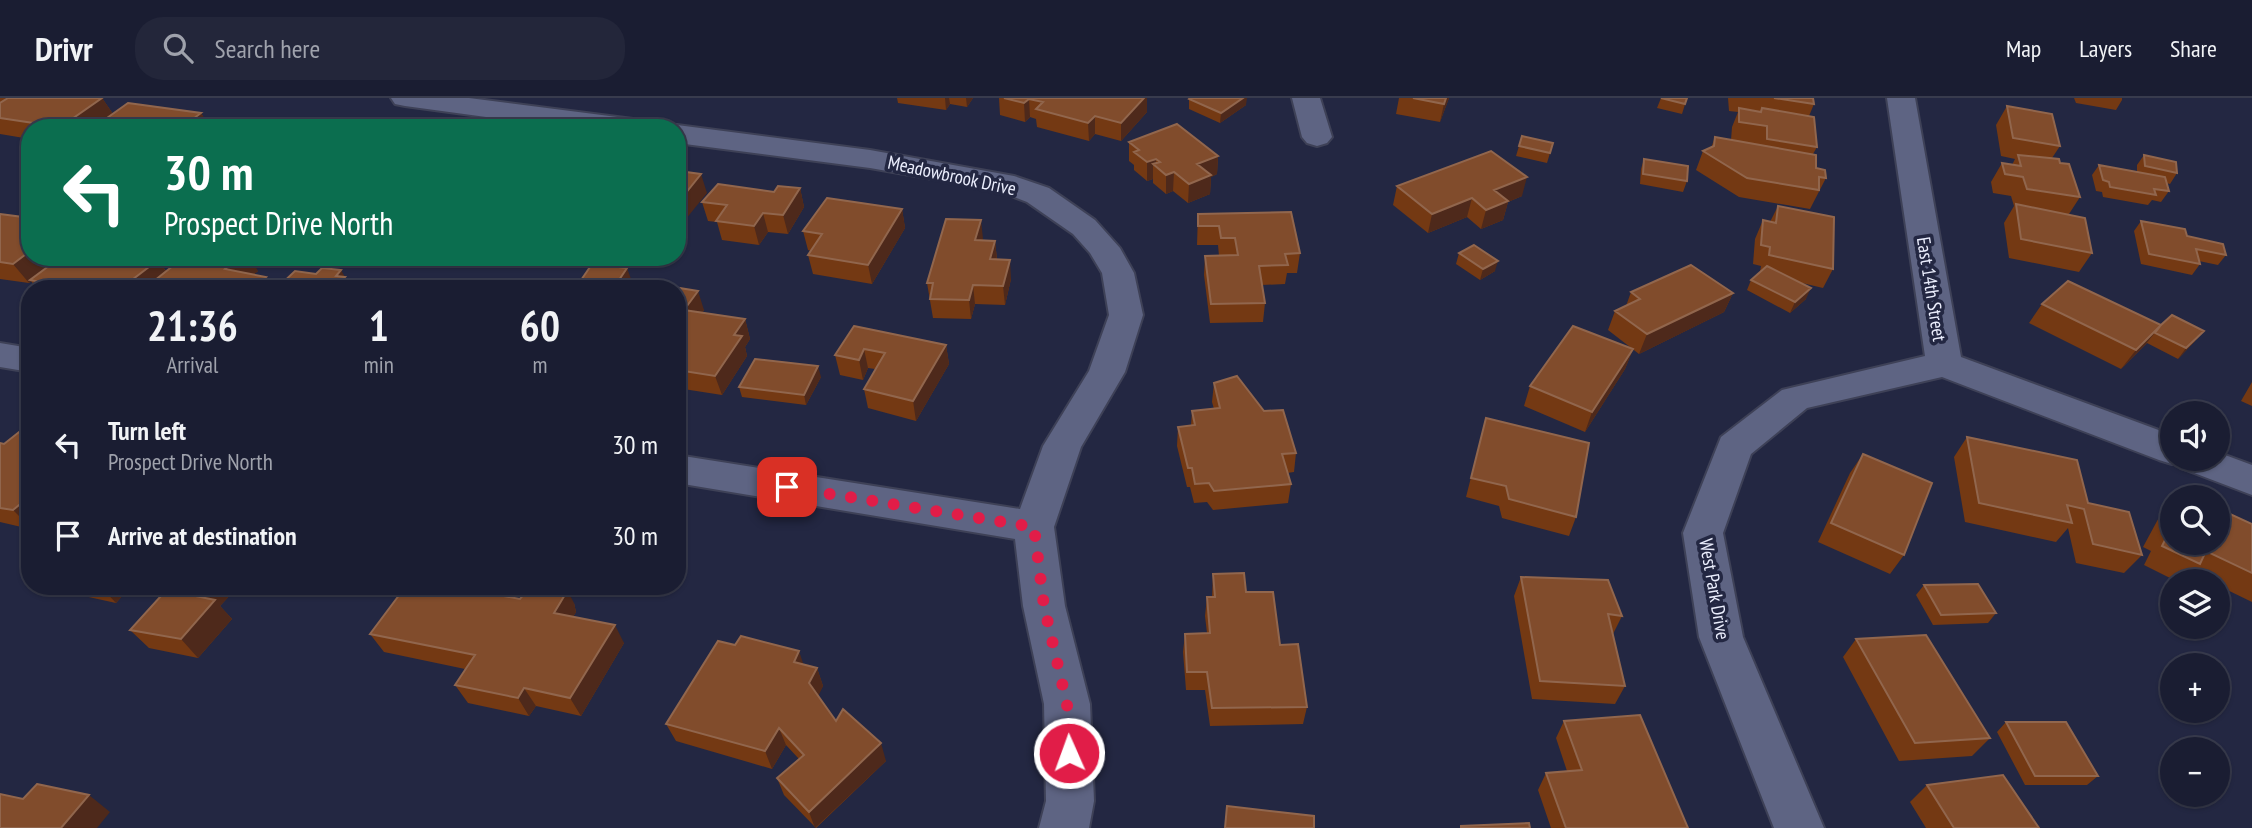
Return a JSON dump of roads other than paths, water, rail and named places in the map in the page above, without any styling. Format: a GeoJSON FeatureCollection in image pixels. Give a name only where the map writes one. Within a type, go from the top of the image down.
{"type":"FeatureCollection","features":[{"type":"Feature","properties":{"kind":"street"},"geometry":{"type":"LineString","coordinates":[[405,98],[565,119]]}},
{"type":"Feature","properties":{"kind":"street"},"geometry":{"type":"LineString","coordinates":[[1306,98],[1317,137]]}},
{"type":"Feature","properties":{"kind":"street","name":"East 14th Street"},"geometry":{"type":"LineString","coordinates":[[1901,98],[1944,364],[2160,445]]}},
{"type":"Feature","properties":{"kind":"street","name":"Meadowbrook Drive"},"geometry":{"type":"LineString","coordinates":[[686,135],[870,159],[1003,183],[1038,195],[1084,227],[1104,248],[1118,273],[1126,315],[1107,372],[1062,446],[1034,527],[1044,606],[1067,704],[1070,801],[1064,828]]}},
{"type":"Feature","properties":{"kind":"street"},"geometry":{"type":"LineString","coordinates":[[0,355],[21,358]]}},
{"type":"Feature","properties":{"kind":"street","name":"West Park Drive"},"geometry":{"type":"LineString","coordinates":[[1799,828],[1721,637],[1703,533],[1734,447],[1795,399],[1875,377],[1944,364]]}},
{"type":"Feature","properties":{"kind":"street"},"geometry":{"type":"LineString","coordinates":[[686,469],[1034,527]]}},
{"type":"Feature","properties":{"kind":"street"},"geometry":{"type":"LineString","coordinates":[[2227,471],[2252,481]]}}]}
